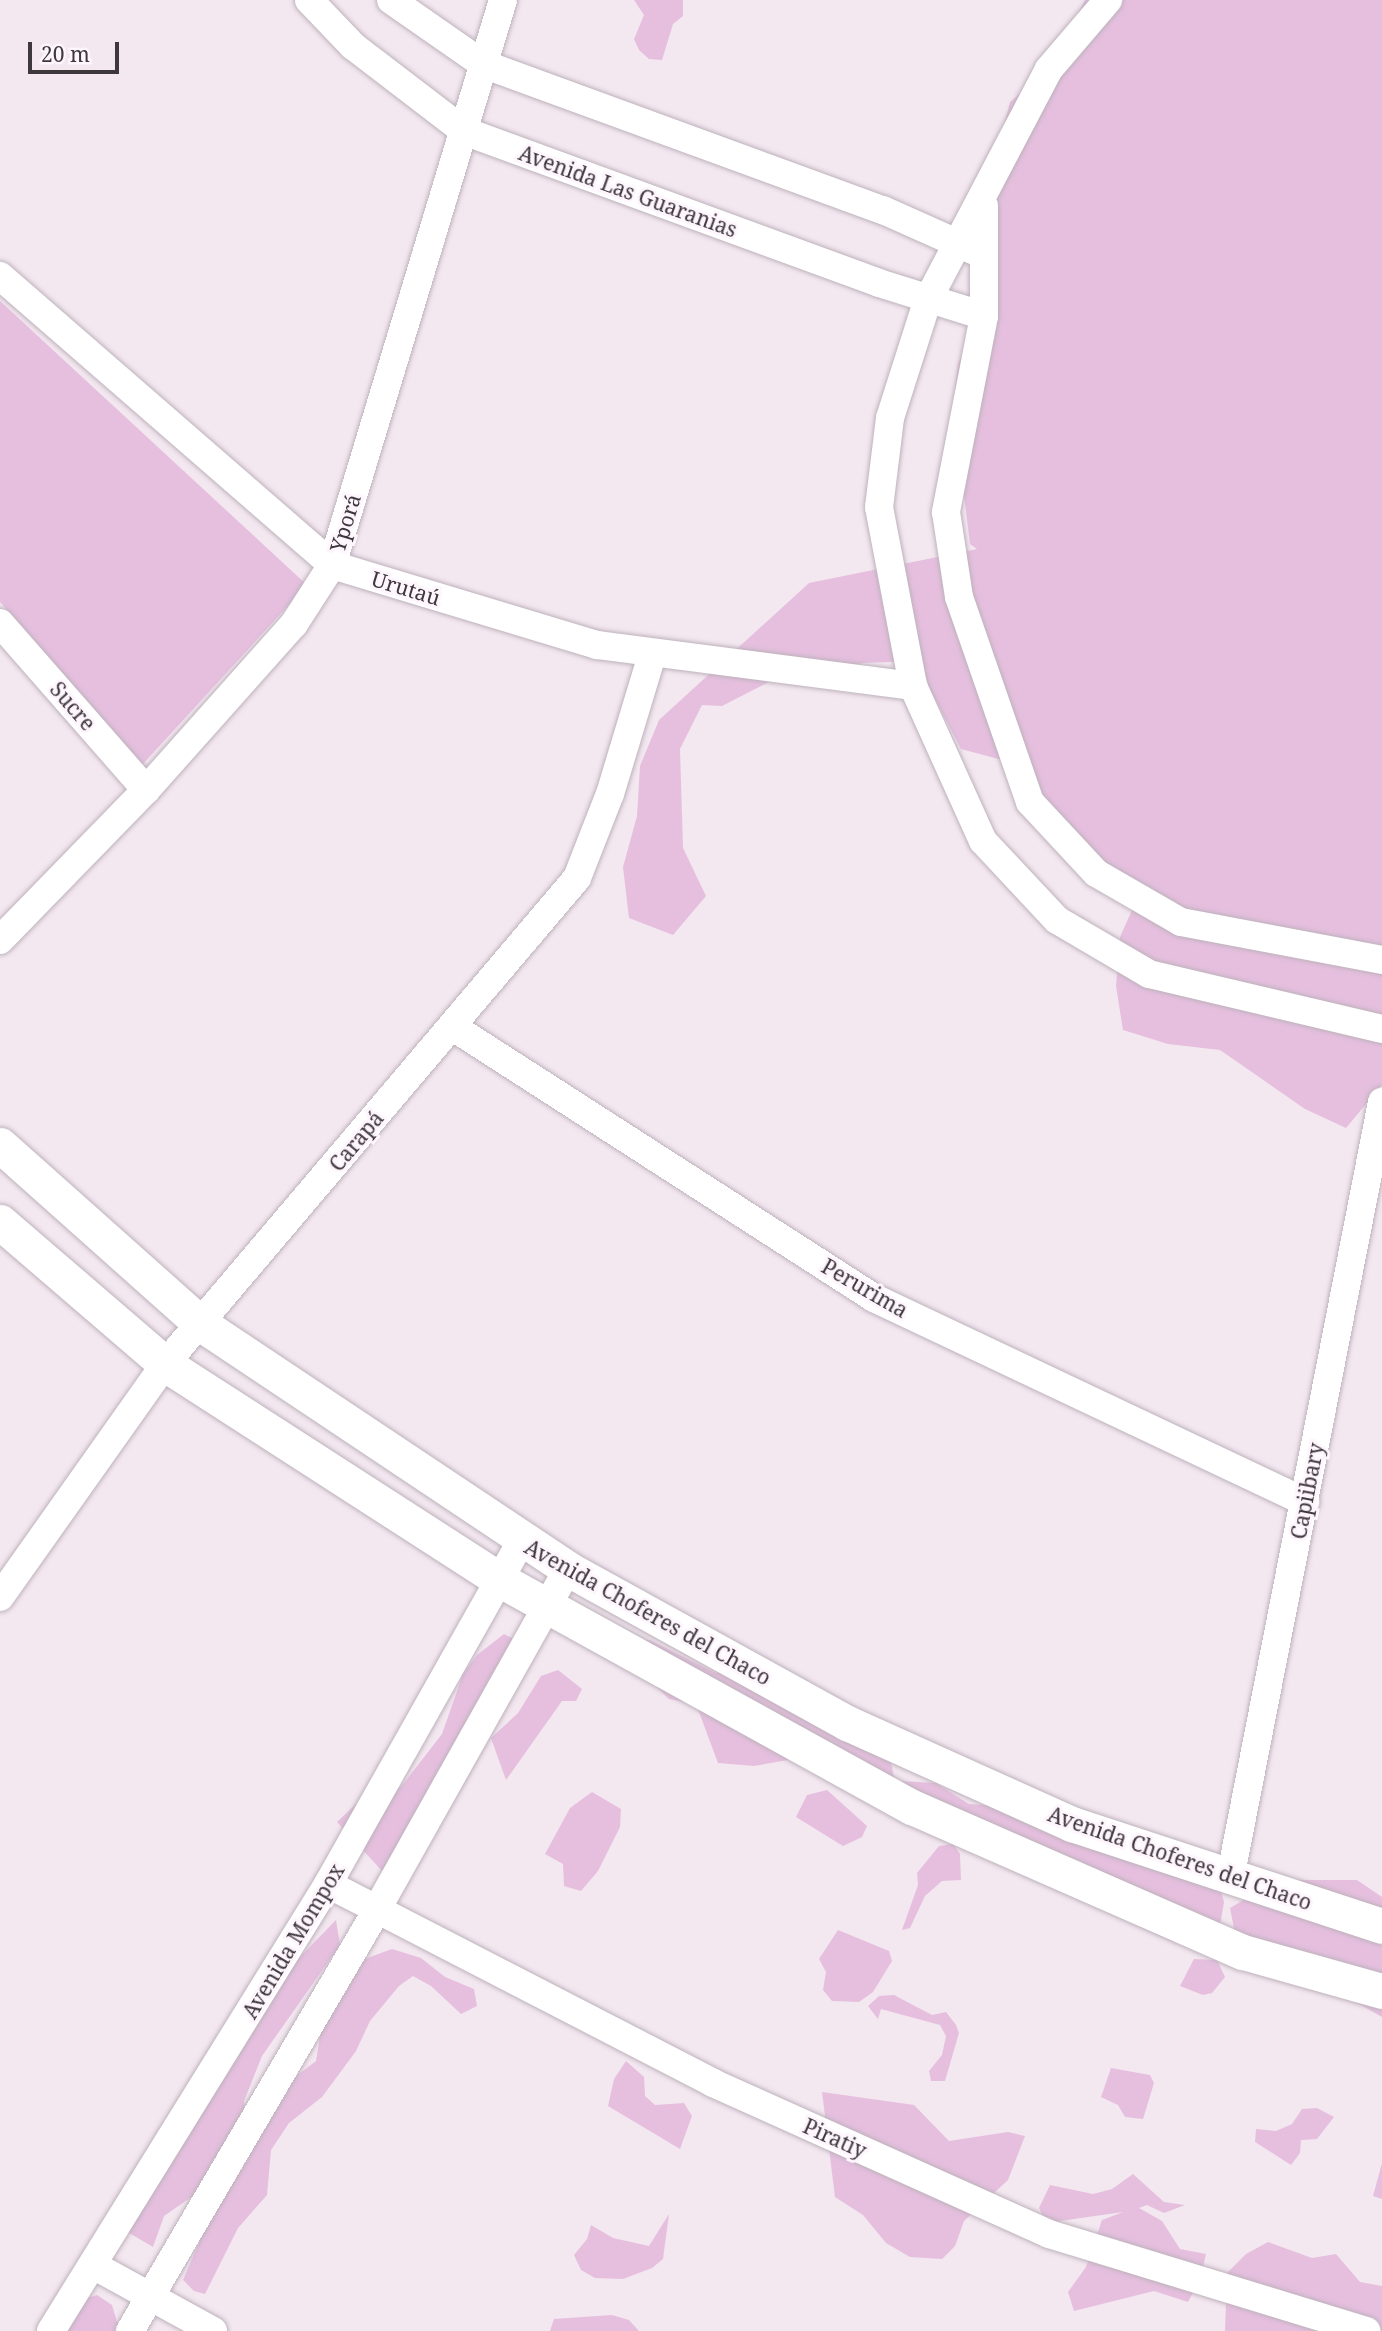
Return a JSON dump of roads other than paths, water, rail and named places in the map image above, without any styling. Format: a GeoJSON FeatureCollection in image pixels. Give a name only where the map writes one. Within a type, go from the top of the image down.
{"type":"FeatureCollection","features":[{"type":"Feature","properties":{"kind":"street","name":"Avenida Las Guaranias"},"geometry":{"type":"LineString","coordinates":[[309,0],[353,47],[464,131],[928,299],[984,316]]}},
{"type":"Feature","properties":{"kind":"street"},"geometry":{"type":"LineString","coordinates":[[391,0],[483,64],[883,210],[971,249]]}},
{"type":"Feature","properties":{"kind":"street","name":"Yporá"},"geometry":{"type":"LineString","coordinates":[[0,940],[146,790],[294,624],[332,565],[503,0]]}},
{"type":"Feature","properties":{"kind":"street"},"geometry":{"type":"LineString","coordinates":[[1108,0],[1049,69],[984,201],[971,249],[928,299],[890,418],[879,507],[913,686],[982,841],[1057,920],[1149,974],[1382,1029]]}},
{"type":"Feature","properties":{"kind":"street"},"geometry":{"type":"LineString","coordinates":[[971,249],[984,316],[946,512],[958,597],[1030,802],[1096,873],[1181,922],[1382,960]]}},
{"type":"Feature","properties":{"kind":"street","name":"Urutaú"},"geometry":{"type":"LineString","coordinates":[[0,276],[332,565],[597,645],[652,655],[913,686]]}},
{"type":"Feature","properties":{"kind":"street","name":"Sucre"},"geometry":{"type":"LineString","coordinates":[[0,623],[146,790]]}},
{"type":"Feature","properties":{"kind":"street","name":"Carapá"},"geometry":{"type":"LineString","coordinates":[[0,1597],[165,1364],[577,878],[610,794],[652,655]]}},
{"type":"Feature","properties":{"kind":"street","name":"Perurima"},"geometry":{"type":"LineString","coordinates":[[453,1027],[874,1298],[1305,1502]]}},
{"type":"Feature","properties":{"kind":"street","name":"Capiibary"},"geometry":{"type":"LineString","coordinates":[[1230,1879],[1382,1102]]}},
{"type":"Feature","properties":{"kind":"street","name":"Avenida Choferes del Chaco"},"geometry":{"type":"LineString","coordinates":[[0,1145],[201,1324],[521,1542],[568,1569],[847,1723],[1072,1824],[1230,1879],[1382,1926]]}},
{"type":"Feature","properties":{"kind":"street","name":"Avenida Choferes del Chaco"},"geometry":{"type":"LineString","coordinates":[[0,1222],[165,1364],[502,1581],[912,1807],[1243,1952],[1382,1991]]}},
{"type":"Feature","properties":{"kind":"street","name":"Avenida Mompox"},"geometry":{"type":"LineString","coordinates":[[51,2331],[328,1884],[502,1581],[521,1542]]}},
{"type":"Feature","properties":{"kind":"street"},"geometry":{"type":"LineString","coordinates":[[130,2331],[376,1911],[568,1569]]}},
{"type":"Feature","properties":{"kind":"street","name":"Piratiy"},"geometry":{"type":"LineString","coordinates":[[328,1884],[713,2083],[1049,2234],[1366,2331]]}},
{"type":"Feature","properties":{"kind":"street"},"geometry":{"type":"LineString","coordinates":[[93,2265],[213,2331]]}}]}
